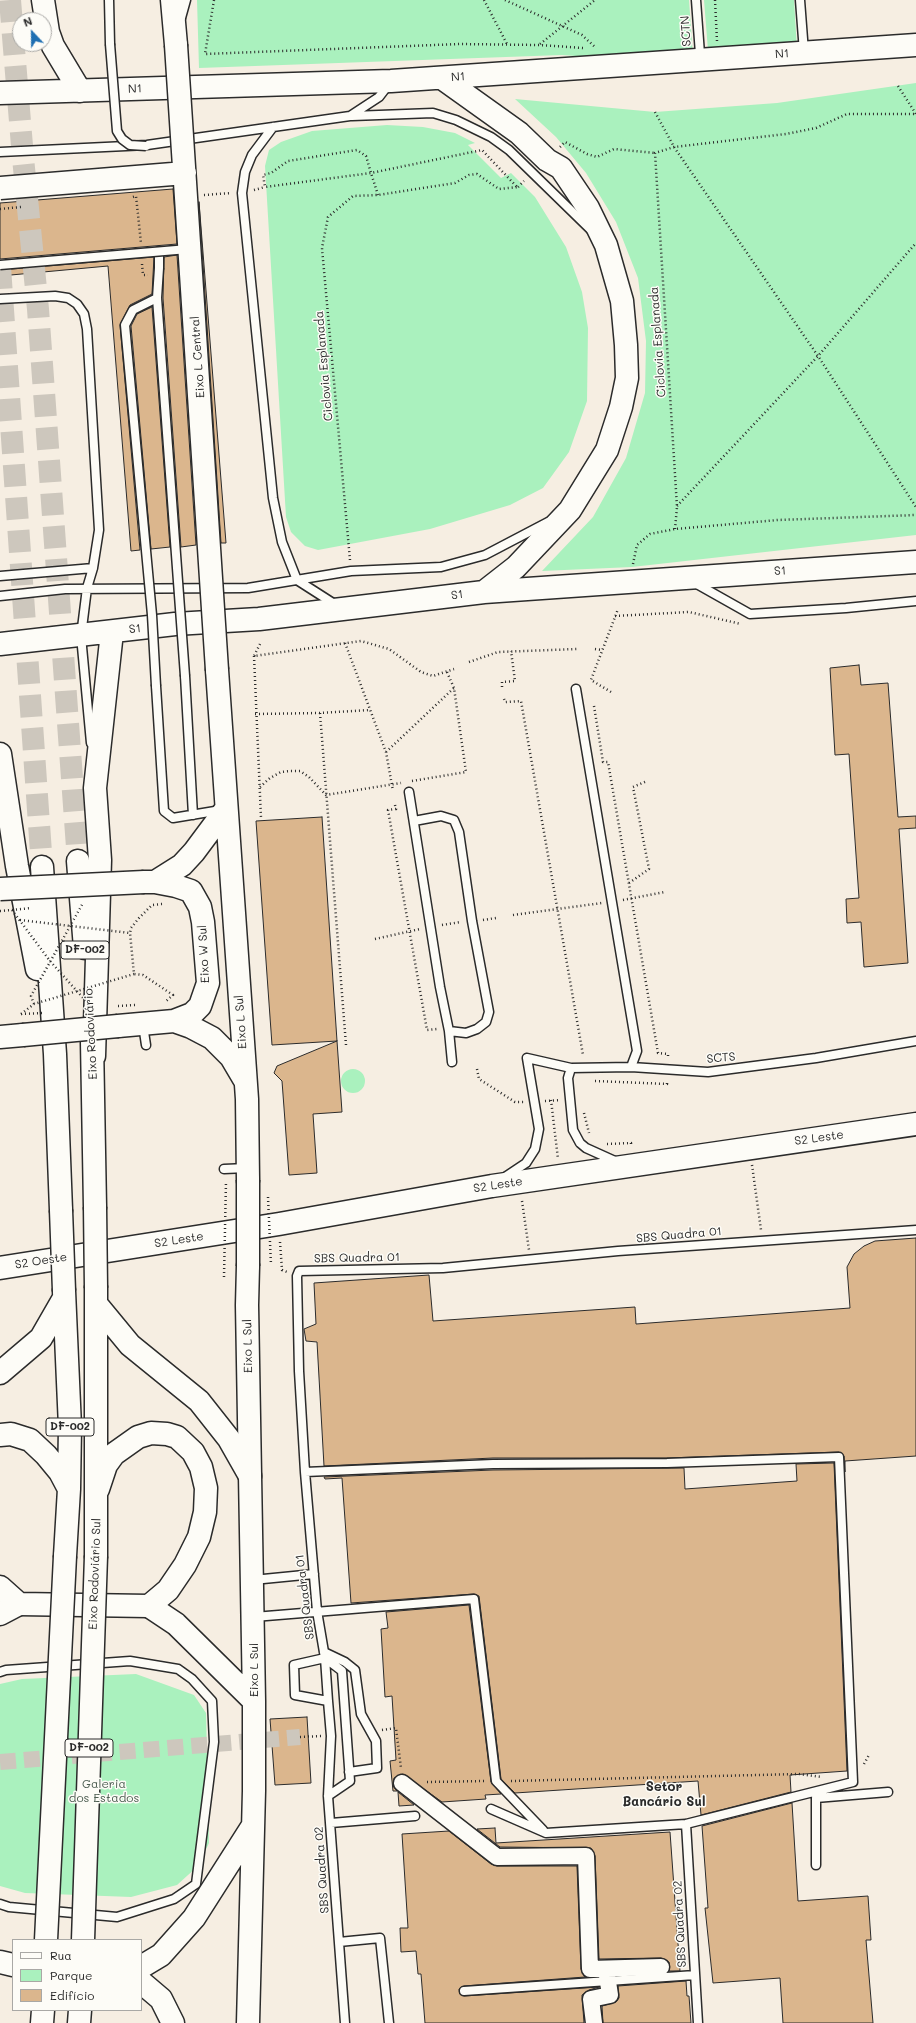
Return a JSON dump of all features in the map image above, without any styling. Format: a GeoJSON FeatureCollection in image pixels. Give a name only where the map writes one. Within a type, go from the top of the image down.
{"type":"FeatureCollection","features":[{"type":"Feature","properties":{"kind":"main road"},"geometry":{"type":"LineString","coordinates":[[43,0],[48,32],[53,46],[80,90]]}},
{"type":"Feature","properties":{"kind":"main road","name":"Eixo L Central"},"geometry":{"type":"LineString","coordinates":[[172,0],[191,248],[217,670]]}},
{"type":"Feature","properties":{"kind":"main road","name":"N1"},"geometry":{"type":"LineString","coordinates":[[0,93],[391,81],[916,45]]}},
{"type":"Feature","properties":{"kind":"main road"},"geometry":{"type":"LineString","coordinates":[[442,78],[519,134],[547,160],[561,168],[588,208],[606,245],[622,301],[627,378],[621,407],[607,450],[570,510],[516,567],[484,592]]}},
{"type":"Feature","properties":{"kind":"main road"},"geometry":{"type":"LineString","coordinates":[[0,188],[185,173]]}},
{"type":"Feature","properties":{"kind":"main road","name":"S1"},"geometry":{"type":"LineString","coordinates":[[0,644],[81,636],[175,624],[259,619],[484,592],[916,562]]}},
{"type":"Feature","properties":{"kind":"main road"},"geometry":{"type":"LineString","coordinates":[[94,1056],[100,860],[95,788],[112,632]]}},
{"type":"Feature","properties":{"kind":"main road","name":"Eixo L Sul"},"geometry":{"type":"LineString","coordinates":[[217,670],[245,1082],[248,1174],[250,1476],[254,1617],[254,1701],[248,2023]]}},
{"type":"Feature","properties":{"kind":"main road"},"geometry":{"type":"LineString","coordinates":[[0,754],[17,866],[55,1054]]}},
{"type":"Feature","properties":{"kind":"main road"},"geometry":{"type":"LineString","coordinates":[[149,882],[182,865],[194,852],[226,809]]}},
{"type":"Feature","properties":{"kind":"main road","name":"Eixo Rodoviário"},"geometry":{"type":"LineString","coordinates":[[78,861],[94,1056],[95,1207]]}},
{"type":"Feature","properties":{"kind":"main road","name":"DF-002"},"geometry":{"type":"LineString","coordinates":[[42,867],[55,1054],[70,1427],[69,1489],[46,1939]]}},
{"type":"Feature","properties":{"kind":"main road","name":"Eixo W Sul"},"geometry":{"type":"LineString","coordinates":[[0,889],[149,882],[176,886],[191,891],[200,907],[203,922],[208,983],[200,1006],[192,1014],[174,1021],[140,1011],[118,1026],[0,1037]]}},
{"type":"Feature","properties":{"kind":"main road"},"geometry":{"type":"LineString","coordinates":[[174,1021],[191,1027],[212,1038],[231,1056],[245,1082]]}},
{"type":"Feature","properties":{"kind":"main road","name":"S2 Leste"},"geometry":{"type":"LineString","coordinates":[[82,1255],[279,1224],[492,1186],[629,1157],[916,1124]]}},
{"type":"Feature","properties":{"kind":"main road","name":"Eixo Rodoviário Sul"},"geometry":{"type":"LineString","coordinates":[[82,1939],[98,1489],[95,1207]]}},
{"type":"Feature","properties":{"kind":"main road","name":"S2 Oeste"},"geometry":{"type":"LineString","coordinates":[[0,1268],[82,1255]]}},
{"type":"Feature","properties":{"kind":"main road"},"geometry":{"type":"LineString","coordinates":[[0,1373],[40,1338],[64,1295]]}},
{"type":"Feature","properties":{"kind":"main road"},"geometry":{"type":"LineString","coordinates":[[96,1296],[130,1345],[199,1401],[228,1439],[250,1476]]}},
{"type":"Feature","properties":{"kind":"main road"},"geometry":{"type":"LineString","coordinates":[[98,1489],[106,1465],[114,1454],[138,1437],[151,1433],[167,1434],[177,1437],[194,1452],[201,1467],[206,1488],[205,1512],[199,1537],[186,1565],[168,1590],[149,1606]]}},
{"type":"Feature","properties":{"kind":"main road"},"geometry":{"type":"LineString","coordinates":[[0,1435],[11,1434],[30,1440],[46,1455],[60,1472],[69,1489]]}},
{"type":"Feature","properties":{"kind":"main road"},"geometry":{"type":"LineString","coordinates":[[0,1587],[19,1604]]}},
{"type":"Feature","properties":{"kind":"main road"},"geometry":{"type":"LineString","coordinates":[[0,1614],[19,1604],[149,1606],[176,1624],[254,1701]]}},
{"type":"Feature","properties":{"kind":"main road"},"geometry":{"type":"LineString","coordinates":[[142,1965],[161,1955],[194,1918],[252,1827]]}},
{"type":"Feature","properties":{"kind":"main road"},"geometry":{"type":"LineString","coordinates":[[142,1983],[161,1999],[173,2023]]}},
{"type":"Feature","properties":{"kind":"main road"},"geometry":{"type":"LineString","coordinates":[[42,2023],[43,2011]]}},
{"type":"Feature","properties":{"kind":"street"},"geometry":{"type":"LineString","coordinates":[[402,1783],[497,1857],[586,1856],[590,1969],[661,1967]]}},
{"type":"Feature","properties":{"kind":"street"},"geometry":{"type":"LineString","coordinates":[[594,2023],[591,1999],[610,1996],[606,1969]]}},
{"type":"Feature","properties":{"kind":"lane"},"geometry":{"type":"LineString","coordinates":[[109,0],[110,44],[117,130],[122,140],[130,145],[146,146],[182,141]]}},
{"type":"Feature","properties":{"kind":"lane"},"geometry":{"type":"LineString","coordinates":[[176,41],[186,0]]}},
{"type":"Feature","properties":{"kind":"lane","name":"SCTN"},"geometry":{"type":"LineString","coordinates":[[696,0],[700,54],[698,60]]}},
{"type":"Feature","properties":{"kind":"lane"},"geometry":{"type":"LineString","coordinates":[[800,0],[804,53]]}},
{"type":"Feature","properties":{"kind":"lane"},"geometry":{"type":"LineString","coordinates":[[350,116],[379,97],[391,81]]}},
{"type":"Feature","properties":{"kind":"lane"},"geometry":{"type":"LineString","coordinates":[[0,152],[147,145],[350,116],[433,113],[456,120],[491,137],[509,150],[606,245]]}},
{"type":"Feature","properties":{"kind":"lane"},"geometry":{"type":"LineString","coordinates":[[273,127],[252,155],[245,172],[242,193],[273,498],[282,542],[297,580],[342,609]]}},
{"type":"Feature","properties":{"kind":"lane"},"geometry":{"type":"LineString","coordinates":[[0,265],[191,248]]}},
{"type":"Feature","properties":{"kind":"lane"},"geometry":{"type":"LineString","coordinates":[[159,251],[157,298],[185,676],[193,815]]}},
{"type":"Feature","properties":{"kind":"lane"},"geometry":{"type":"LineString","coordinates":[[0,299],[68,298],[77,304],[84,314],[87,329],[99,530],[93,568],[87,588],[81,636],[95,788]]}},
{"type":"Feature","properties":{"kind":"lane"},"geometry":{"type":"LineString","coordinates":[[157,298],[133,310],[124,325],[152,615],[164,811],[173,818],[226,809]]}},
{"type":"Feature","properties":{"kind":"lane"},"geometry":{"type":"LineString","coordinates":[[0,596],[87,588],[248,588],[351,571],[441,567],[485,556],[570,510]]}},
{"type":"Feature","properties":{"kind":"lane"},"geometry":{"type":"LineString","coordinates":[[0,576],[93,568]]}},
{"type":"Feature","properties":{"kind":"lane"},"geometry":{"type":"LineString","coordinates":[[686,578],[730,601],[750,614],[846,608],[916,601]]}},
{"type":"Feature","properties":{"kind":"lane"},"geometry":{"type":"LineString","coordinates":[[576,689],[637,1051],[631,1067]]}},
{"type":"Feature","properties":{"kind":"lane"},"geometry":{"type":"LineString","coordinates":[[409,792],[440,987],[449,1031],[452,1062]]}},
{"type":"Feature","properties":{"kind":"lane"},"geometry":{"type":"LineString","coordinates":[[414,820],[441,816],[454,820],[459,832],[472,921],[489,1012],[486,1022],[477,1029],[466,1033],[449,1031]]}},
{"type":"Feature","properties":{"kind":"lane"},"geometry":{"type":"LineString","coordinates":[[140,1011],[146,1045]]}},
{"type":"Feature","properties":{"kind":"lane","name":"SCTS"},"geometry":{"type":"LineString","coordinates":[[492,1186],[526,1163],[535,1149],[539,1129],[527,1058],[572,1068],[631,1067],[694,1072],[730,1070],[916,1041]]}},
{"type":"Feature","properties":{"kind":"lane"},"geometry":{"type":"LineString","coordinates":[[572,1068],[568,1078],[573,1130],[580,1143],[592,1152],[629,1157]]}},
{"type":"Feature","properties":{"kind":"lane"},"geometry":{"type":"LineString","coordinates":[[224,1168],[248,1174]]}},
{"type":"Feature","properties":{"kind":"lane","name":"SBS Quadra 01"},"geometry":{"type":"LineString","coordinates":[[328,1796],[331,1736],[325,1655],[318,1611],[305,1472],[299,1370],[297,1276],[299,1271],[443,1268],[618,1252],[916,1230]]}},
{"type":"Feature","properties":{"kind":"lane"},"geometry":{"type":"LineString","coordinates":[[305,1472],[493,1464],[667,1463],[839,1457],[853,1782],[686,1824],[546,1833],[491,1809]]}},
{"type":"Feature","properties":{"kind":"lane"},"geometry":{"type":"LineString","coordinates":[[253,1580],[314,1574]]}},
{"type":"Feature","properties":{"kind":"lane"},"geometry":{"type":"LineString","coordinates":[[254,1617],[474,1599],[496,1781],[546,1833]]}},
{"type":"Feature","properties":{"kind":"lane"},"geometry":{"type":"LineString","coordinates":[[325,1655],[342,1671],[350,1781],[328,1796]]}},
{"type":"Feature","properties":{"kind":"lane"},"geometry":{"type":"LineString","coordinates":[[328,1701],[295,1695],[294,1665],[325,1655],[345,1662],[355,1670],[361,1714],[376,1741],[377,1768],[349,1772]]}},
{"type":"Feature","properties":{"kind":"lane"},"geometry":{"type":"LineString","coordinates":[[0,1672],[6,1670],[130,1661],[178,1668],[192,1679],[212,1702],[214,1742],[196,1884],[174,1899],[116,1917],[8,1907],[0,1904]]}},
{"type":"Feature","properties":{"kind":"lane"},"geometry":{"type":"LineString","coordinates":[[816,1865],[816,1798],[888,1792]]}},
{"type":"Feature","properties":{"kind":"lane","name":"SBS Quadra 02"},"geometry":{"type":"LineString","coordinates":[[328,1796],[345,2023]]}},
{"type":"Feature","properties":{"kind":"lane"},"geometry":{"type":"LineString","coordinates":[[331,1824],[415,1816]]}},
{"type":"Feature","properties":{"kind":"lane","name":"SBS Quadra 02"},"geometry":{"type":"LineString","coordinates":[[686,1824],[698,2023]]}},
{"type":"Feature","properties":{"kind":"lane"},"geometry":{"type":"LineString","coordinates":[[339,1942],[380,1938],[389,2023]]}},
{"type":"Feature","properties":{"kind":"lane"},"geometry":{"type":"LineString","coordinates":[[464,1991],[695,1975]]}},
{"type":"Feature","properties":{"kind":"path"},"geometry":{"type":"LineString","coordinates":[[214,0],[205,54],[460,44],[540,45],[604,49]]}},
{"type":"Feature","properties":{"kind":"path"},"geometry":{"type":"LineString","coordinates":[[484,0],[507,44]]}},
{"type":"Feature","properties":{"kind":"path"},"geometry":{"type":"LineString","coordinates":[[505,0],[560,27],[582,35],[596,49]]}},
{"type":"Feature","properties":{"kind":"path"},"geometry":{"type":"LineString","coordinates":[[540,45],[560,27],[595,0]]}},
{"type":"Feature","properties":{"kind":"path"},"geometry":{"type":"LineString","coordinates":[[715,0],[718,46]]}},
{"type":"Feature","properties":{"kind":"path"},"geometry":{"type":"LineString","coordinates":[[898,86],[916,114]]}},
{"type":"Feature","properties":{"kind":"path"},"geometry":{"type":"LineString","coordinates":[[655,112],[674,147],[818,356],[916,506]]}},
{"type":"Feature","properties":{"kind":"path"},"geometry":{"type":"LineString","coordinates":[[560,146],[565,142],[587,154],[597,157],[614,149],[655,153],[674,147],[786,134],[816,128],[847,114],[916,114]]}},
{"type":"Feature","properties":{"kind":"path"},"geometry":{"type":"LineString","coordinates":[[371,173],[265,187],[263,175],[271,173],[288,161],[357,150],[362,151],[366,156],[378,195]]}},
{"type":"Feature","properties":{"kind":"path","name":"Ciclovia Esplanada"},"geometry":{"type":"LineString","coordinates":[[351,571],[322,248],[328,217],[353,196],[378,195],[455,183],[469,174],[477,174],[499,189],[518,188],[482,150],[371,173]]}},
{"type":"Feature","properties":{"kind":"path","name":"Ciclovia Esplanada"},"geometry":{"type":"LineString","coordinates":[[655,153],[677,507],[675,529]]}},
{"type":"Feature","properties":{"kind":"path"},"geometry":{"type":"LineString","coordinates":[[128,197],[136,196],[140,225]]}},
{"type":"Feature","properties":{"kind":"path"},"geometry":{"type":"LineString","coordinates":[[0,208],[23,206]]}},
{"type":"Feature","properties":{"kind":"path"},"geometry":{"type":"LineString","coordinates":[[677,507],[818,356],[916,243]]}},
{"type":"Feature","properties":{"kind":"path"},"geometry":{"type":"LineString","coordinates":[[625,582],[632,567],[637,545],[650,534],[675,529],[778,520],[916,515]]}},
{"type":"Feature","properties":{"kind":"path"},"geometry":{"type":"LineString","coordinates":[[611,692],[591,680],[618,609]]}},
{"type":"Feature","properties":{"kind":"path"},"geometry":{"type":"LineString","coordinates":[[254,656],[361,641],[389,649],[421,672],[433,676],[454,670]]}},
{"type":"Feature","properties":{"kind":"path"},"geometry":{"type":"LineString","coordinates":[[345,643],[386,752],[394,791]]}},
{"type":"Feature","properties":{"kind":"path"},"geometry":{"type":"LineString","coordinates":[[260,644],[254,656],[260,818]]}},
{"type":"Feature","properties":{"kind":"path"},"geometry":{"type":"LineString","coordinates":[[595,648],[602,650]]}},
{"type":"Feature","properties":{"kind":"path"},"geometry":{"type":"LineString","coordinates":[[469,662],[498,652],[577,649]]}},
{"type":"Feature","properties":{"kind":"path"},"geometry":{"type":"LineString","coordinates":[[502,687],[502,682],[515,680],[511,651]]}},
{"type":"Feature","properties":{"kind":"path"},"geometry":{"type":"LineString","coordinates":[[326,795],[466,772],[454,688],[447,672]]}},
{"type":"Feature","properties":{"kind":"path"},"geometry":{"type":"LineString","coordinates":[[386,752],[454,688]]}},
{"type":"Feature","properties":{"kind":"path"},"geometry":{"type":"LineString","coordinates":[[504,699],[505,702],[521,700],[582,1055],[590,1055]]}},
{"type":"Feature","properties":{"kind":"path"},"geometry":{"type":"LineString","coordinates":[[594,706],[603,762],[608,762],[658,1054],[668,1054],[668,1061]]}},
{"type":"Feature","properties":{"kind":"path"},"geometry":{"type":"LineString","coordinates":[[255,714],[320,713],[370,710]]}},
{"type":"Feature","properties":{"kind":"path"},"geometry":{"type":"LineString","coordinates":[[320,713],[346,1045]]}},
{"type":"Feature","properties":{"kind":"path"},"geometry":{"type":"LineString","coordinates":[[260,787],[270,778],[281,772],[300,772],[309,777],[326,795]]}},
{"type":"Feature","properties":{"kind":"path"},"geometry":{"type":"LineString","coordinates":[[629,883],[649,869],[633,787],[647,781]]}},
{"type":"Feature","properties":{"kind":"path"},"geometry":{"type":"LineString","coordinates":[[395,805],[396,809],[388,810],[427,1030],[440,1028]]}},
{"type":"Feature","properties":{"kind":"path"},"geometry":{"type":"LineString","coordinates":[[620,900],[665,892]]}},
{"type":"Feature","properties":{"kind":"path"},"geometry":{"type":"LineString","coordinates":[[34,1004],[31,996],[84,901]]}},
{"type":"Feature","properties":{"kind":"path"},"geometry":{"type":"LineString","coordinates":[[134,974],[130,933],[131,928],[152,904],[166,903]]}},
{"type":"Feature","properties":{"kind":"path"},"geometry":{"type":"LineString","coordinates":[[513,915],[604,903]]}},
{"type":"Feature","properties":{"kind":"path"},"geometry":{"type":"LineString","coordinates":[[0,911],[12,910],[50,960],[93,1009],[85,1010]]}},
{"type":"Feature","properties":{"kind":"path"},"geometry":{"type":"LineString","coordinates":[[477,920],[496,918]]}},
{"type":"Feature","properties":{"kind":"path"},"geometry":{"type":"LineString","coordinates":[[19,920],[130,933]]}},
{"type":"Feature","properties":{"kind":"path"},"geometry":{"type":"LineString","coordinates":[[436,926],[465,922]]}},
{"type":"Feature","properties":{"kind":"path"},"geometry":{"type":"LineString","coordinates":[[375,938],[424,928]]}},
{"type":"Feature","properties":{"kind":"path"},"geometry":{"type":"LineString","coordinates":[[45,1013],[21,1014],[34,1004],[134,974],[143,975],[173,995],[167,1002],[161,1003]]}},
{"type":"Feature","properties":{"kind":"path"},"geometry":{"type":"LineString","coordinates":[[477,1069],[480,1079],[515,1102],[527,1102]]}},
{"type":"Feature","properties":{"kind":"path"},"geometry":{"type":"LineString","coordinates":[[592,1081],[666,1084],[667,1078]]}},
{"type":"Feature","properties":{"kind":"path"},"geometry":{"type":"LineString","coordinates":[[551,1100],[558,1159]]}},
{"type":"Feature","properties":{"kind":"path"},"geometry":{"type":"LineString","coordinates":[[539,1102],[563,1100]]}},
{"type":"Feature","properties":{"kind":"path"},"geometry":{"type":"LineString","coordinates":[[583,1105],[590,1135]]}},
{"type":"Feature","properties":{"kind":"path"},"geometry":{"type":"LineString","coordinates":[[600,1144],[631,1143],[629,1157]]}},
{"type":"Feature","properties":{"kind":"path"},"geometry":{"type":"LineString","coordinates":[[752,1164],[760,1218]]}},
{"type":"Feature","properties":{"kind":"path"},"geometry":{"type":"LineString","coordinates":[[224,1277],[226,1181]]}},
{"type":"Feature","properties":{"kind":"path"},"geometry":{"type":"LineString","coordinates":[[268,1191],[271,1265]]}},
{"type":"Feature","properties":{"kind":"path"},"geometry":{"type":"LineString","coordinates":[[522,1201],[529,1250]]}},
{"type":"Feature","properties":{"kind":"path"},"geometry":{"type":"LineString","coordinates":[[280,1250],[282,1270]]}},
{"type":"Feature","properties":{"kind":"path"},"geometry":{"type":"LineString","coordinates":[[371,1731],[396,1728],[402,1783],[799,1774],[853,1782],[869,1755]]}},
{"type":"Feature","properties":{"kind":"path"},"geometry":{"type":"LineString","coordinates":[[300,1737],[331,1736]]}},
{"type":"Feature","properties":{"kind":"green space"},"geometry":{"type":"Polygon","coordinates":[[[197,0],[689,0],[693,56],[684,64],[562,55],[199,68],[197,0]]]}},
{"type":"Feature","properties":{"kind":"green space"},"geometry":{"type":"Polygon","coordinates":[[[704,0],[794,0],[797,49],[709,63],[704,0]]]}},
{"type":"Feature","properties":{"kind":"green space"},"geometry":{"type":"Polygon","coordinates":[[[916,83],[916,535],[632,567],[542,571],[593,517],[626,458],[645,393],[646,341],[638,278],[616,222],[586,173],[556,137],[515,99],[655,112],[777,103],[916,83]]]}},
{"type":"Feature","properties":{"kind":"green space"},"geometry":{"type":"Polygon","coordinates":[[[387,125],[423,127],[455,133],[475,143],[468,145],[501,178],[511,173],[535,197],[566,247],[582,292],[588,328],[587,401],[569,452],[543,488],[510,505],[430,529],[318,550],[305,546],[291,532],[286,517],[265,166],[269,150],[281,142],[312,131],[387,125]]]}},
{"type":"Feature","properties":{"kind":"green space"},"geometry":{"type":"Polygon","coordinates":[[[353,1069],[362,1072],[365,1081],[362,1090],[353,1093],[344,1090],[341,1081],[344,1072],[353,1069]]]}},
{"type":"Feature","properties":{"kind":"green space","name":"Galeria dos Estados"},"geometry":{"type":"Polygon","coordinates":[[[136,1674],[194,1695],[206,1713],[209,1843],[198,1866],[177,1885],[131,1897],[25,1893],[0,1886],[0,1684],[22,1679],[136,1674]]]}},
{"type":"Feature","properties":{"kind":"building"},"geometry":{"type":"Polygon","coordinates":[[[173,189],[177,244],[0,259],[0,203],[173,189]]]}},
{"type":"Feature","properties":{"kind":"building"},"geometry":{"type":"Polygon","coordinates":[[[199,202],[226,543],[221,543],[199,202]]]}},
{"type":"Feature","properties":{"kind":"building"},"geometry":{"type":"Polygon","coordinates":[[[177,255],[196,545],[181,547],[163,298],[164,257],[177,255]]]}},
{"type":"Feature","properties":{"kind":"building"},"geometry":{"type":"Polygon","coordinates":[[[154,257],[152,294],[130,305],[120,325],[140,550],[131,551],[108,266],[0,276],[0,270],[154,257]]]}},
{"type":"Feature","properties":{"kind":"building"},"geometry":{"type":"Polygon","coordinates":[[[152,307],[170,547],[151,549],[131,326],[137,314],[152,307]]]}},
{"type":"Feature","properties":{"kind":"building"},"geometry":{"type":"Polygon","coordinates":[[[859,665],[861,685],[888,683],[898,817],[916,816],[916,828],[899,829],[908,963],[864,967],[861,922],[847,923],[846,899],[859,898],[849,754],[835,755],[830,668],[859,665]]]}},
{"type":"Feature","properties":{"kind":"building"},"geometry":{"type":"Polygon","coordinates":[[[322,817],[337,1041],[272,1045],[256,821],[322,817]]]}},
{"type":"Feature","properties":{"kind":"building"},"geometry":{"type":"Polygon","coordinates":[[[337,1041],[342,1112],[313,1114],[317,1173],[289,1175],[282,1081],[274,1073],[277,1066],[337,1041]]]}},
{"type":"Feature","properties":{"kind":"building"},"geometry":{"type":"Polygon","coordinates":[[[916,1238],[916,1456],[845,1461],[845,1472],[844,1456],[839,1452],[667,1458],[493,1458],[324,1466],[317,1342],[306,1341],[304,1329],[316,1324],[314,1283],[429,1275],[433,1321],[635,1307],[636,1324],[850,1308],[847,1267],[854,1254],[864,1246],[875,1241],[916,1238]]]}},
{"type":"Feature","properties":{"kind":"building"},"geometry":{"type":"Polygon","coordinates":[[[834,1463],[847,1771],[790,1775],[791,1792],[701,1815],[698,1781],[515,1793],[501,1779],[479,1596],[474,1594],[351,1603],[342,1478],[325,1479],[324,1477],[493,1470],[684,1468],[685,1489],[797,1481],[796,1464],[834,1463]]]}},
{"type":"Feature","properties":{"kind":"building"},"geometry":{"type":"Polygon","coordinates":[[[469,1605],[491,1782],[501,1794],[485,1795],[486,1799],[442,1802],[403,1774],[394,1778],[393,1786],[397,1791],[393,1791],[390,1761],[396,1760],[392,1696],[385,1697],[381,1629],[388,1628],[386,1612],[469,1605]]]}},
{"type":"Feature","properties":{"kind":"building"},"geometry":{"type":"Polygon","coordinates":[[[307,1717],[311,1783],[275,1785],[270,1719],[307,1717]]]}},
{"type":"Feature","properties":{"kind":"building"},"geometry":{"type":"Polygon","coordinates":[[[398,1792],[414,1805],[399,1806],[398,1792]]]}},
{"type":"Feature","properties":{"kind":"building"},"geometry":{"type":"Polygon","coordinates":[[[792,1803],[798,1901],[868,1896],[871,1940],[866,1940],[873,2023],[783,2023],[780,1978],[713,1983],[705,1908],[708,1908],[702,1826],[792,1803]]]}},
{"type":"Feature","properties":{"kind":"building"},"geometry":{"type":"Polygon","coordinates":[[[495,1828],[496,1843],[670,1832],[680,1971],[669,1971],[669,1962],[661,1958],[599,1959],[595,1856],[591,1848],[500,1847],[477,1829],[495,1828]]]}},
{"type":"Feature","properties":{"kind":"building"},"geometry":{"type":"Polygon","coordinates":[[[449,1831],[491,1864],[497,1866],[577,1866],[581,1969],[585,1977],[464,1986],[459,1989],[460,1994],[464,1996],[599,1987],[589,1990],[582,1995],[584,2023],[425,2023],[421,1974],[418,1974],[416,1951],[401,1952],[400,1928],[408,1928],[402,1834],[449,1831]]]}},
{"type":"Feature","properties":{"kind":"building"},"geometry":{"type":"Polygon","coordinates":[[[686,1981],[687,1996],[689,1996],[691,2023],[603,2023],[602,2006],[616,2002],[619,1998],[618,1986],[686,1981]]]}},
{"type":"Feature","properties":{"kind":"tunnel"},"geometry":{"type":"LineString","coordinates":[[10,0],[23,158],[38,309],[78,861]]}},
{"type":"Feature","properties":{"kind":"tunnel"},"geometry":{"type":"LineString","coordinates":[[0,267],[42,867]]}},
{"type":"Feature","properties":{"kind":"tunnel"},"geometry":{"type":"LineString","coordinates":[[0,1762],[300,1737]]}},
{"type":"Feature","properties":{"kind":"district","name":"Setor Bancário Sul"},"geometry":{"type":"Point","coordinates":[664,1794]}}]}
